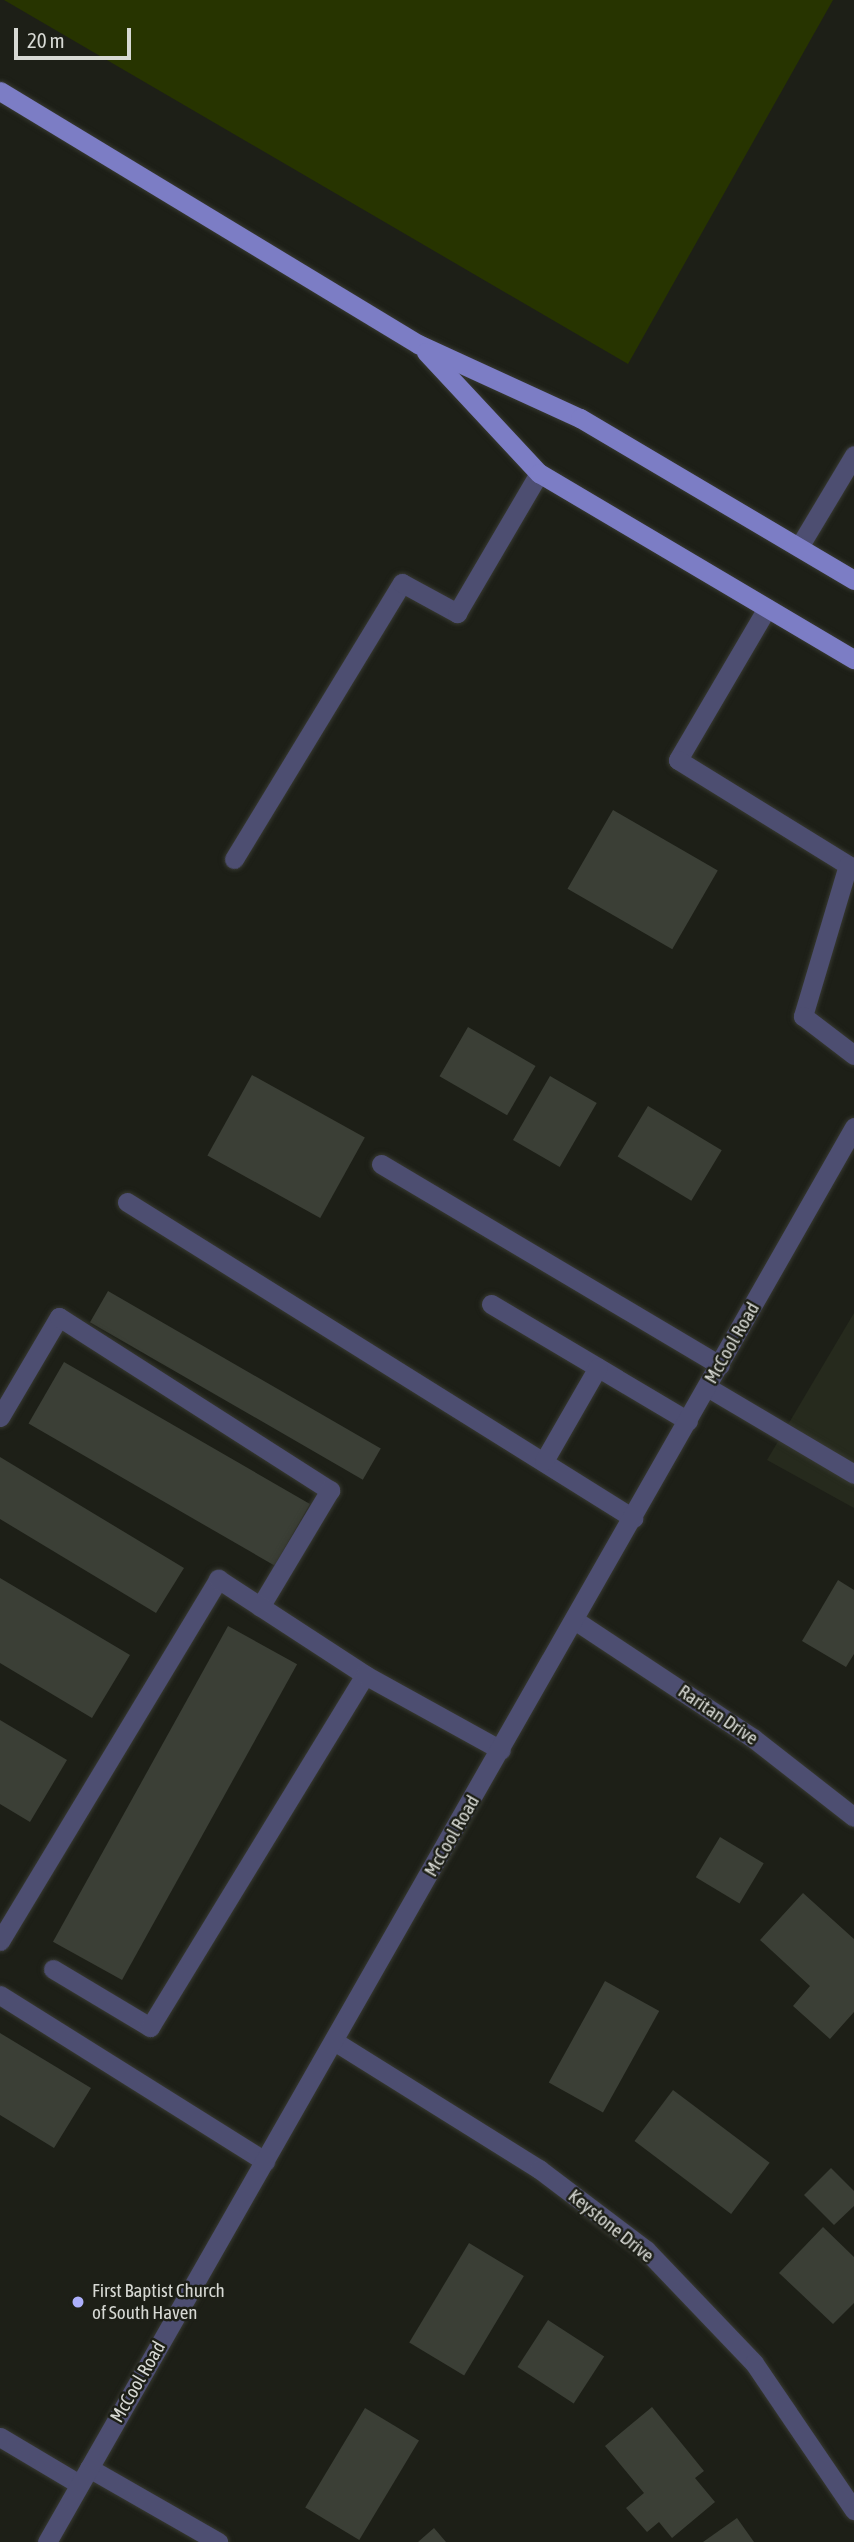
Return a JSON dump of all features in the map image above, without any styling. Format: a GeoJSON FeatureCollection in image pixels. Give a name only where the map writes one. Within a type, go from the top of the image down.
{"type":"FeatureCollection","features":[{"type":"Feature","properties":{"kind":"main road"},"geometry":{"type":"LineString","coordinates":[[0,91],[418,344],[580,418],[854,580]]}},
{"type":"Feature","properties":{"kind":"main road"},"geometry":{"type":"LineString","coordinates":[[418,344],[539,473],[854,659]]}},
{"type":"Feature","properties":{"kind":"street"},"geometry":{"type":"LineString","coordinates":[[799,547],[854,455]]}},
{"type":"Feature","properties":{"kind":"street"},"geometry":{"type":"LineString","coordinates":[[234,859],[402,583],[457,613],[539,473]]}},
{"type":"Feature","properties":{"kind":"street"},"geometry":{"type":"LineString","coordinates":[[767,608],[678,760],[848,865],[803,1016],[854,1055]]}},
{"type":"Feature","properties":{"kind":"street","name":"McCool Road"},"geometry":{"type":"LineString","coordinates":[[47,2542],[576,1621],[854,1127]]}},
{"type":"Feature","properties":{"kind":"street"},"geometry":{"type":"LineString","coordinates":[[381,1164],[720,1365]]}},
{"type":"Feature","properties":{"kind":"street"},"geometry":{"type":"LineString","coordinates":[[127,1202],[633,1518]]}},
{"type":"Feature","properties":{"kind":"street"},"geometry":{"type":"LineString","coordinates":[[491,1304],[688,1421]]}},
{"type":"Feature","properties":{"kind":"street"},"geometry":{"type":"LineString","coordinates":[[0,1417],[60,1317],[330,1490],[260,1607]]}},
{"type":"Feature","properties":{"kind":"street"},"geometry":{"type":"LineString","coordinates":[[544,1461],[598,1367]]}},
{"type":"Feature","properties":{"kind":"street"},"geometry":{"type":"LineString","coordinates":[[707,1387],[854,1474]]}},
{"type":"Feature","properties":{"kind":"street"},"geometry":{"type":"LineString","coordinates":[[0,1941],[218,1580],[365,1675],[501,1750]]}},
{"type":"Feature","properties":{"kind":"street","name":"Raritan Drive"},"geometry":{"type":"LineString","coordinates":[[576,1621],[753,1738],[854,1818]]}},
{"type":"Feature","properties":{"kind":"street"},"geometry":{"type":"LineString","coordinates":[[53,1969],[150,2027],[365,1675]]}},
{"type":"Feature","properties":{"kind":"street"},"geometry":{"type":"LineString","coordinates":[[0,1995],[265,2161]]}},
{"type":"Feature","properties":{"kind":"street","name":"Keystone Drive"},"geometry":{"type":"LineString","coordinates":[[334,2041],[539,2169],[646,2250],[754,2364],[854,2510]]}},
{"type":"Feature","properties":{"kind":"street"},"geometry":{"type":"LineString","coordinates":[[0,2437],[218,2542]]}},
{"type":"Feature","properties":{"kind":"shaded area"},"geometry":{"type":"Polygon","coordinates":[[[854,1313],[854,1508],[767,1460],[854,1313]]]}},
{"type":"Feature","properties":{"kind":"green space"},"geometry":{"type":"Polygon","coordinates":[[[4,0],[833,0],[628,364],[4,0]]]}},
{"type":"Feature","properties":{"kind":"building"},"geometry":{"type":"Polygon","coordinates":[[[613,810],[718,870],[672,949],[568,889],[613,810]]]}},
{"type":"Feature","properties":{"kind":"building"},"geometry":{"type":"Polygon","coordinates":[[[468,1027],[536,1066],[507,1115],[440,1076],[468,1027]]]}},
{"type":"Feature","properties":{"kind":"building"},"geometry":{"type":"Polygon","coordinates":[[[252,1075],[365,1138],[320,1218],[207,1155],[252,1075]]]}},
{"type":"Feature","properties":{"kind":"building"},"geometry":{"type":"Polygon","coordinates":[[[550,1076],[597,1103],[560,1167],[513,1140],[550,1076]]]}},
{"type":"Feature","properties":{"kind":"building"},"geometry":{"type":"Polygon","coordinates":[[[648,1106],[722,1150],[691,1201],[618,1157],[648,1106]]]}},
{"type":"Feature","properties":{"kind":"building"},"geometry":{"type":"Polygon","coordinates":[[[108,1291],[381,1448],[363,1480],[90,1322],[108,1291]]]}},
{"type":"Feature","properties":{"kind":"building"},"geometry":{"type":"Polygon","coordinates":[[[64,1362],[310,1504],[274,1565],[28,1423],[64,1362]]]}},
{"type":"Feature","properties":{"kind":"building"},"geometry":{"type":"Polygon","coordinates":[[[0,1457],[184,1568],[156,1613],[0,1519],[0,1457]]]}},
{"type":"Feature","properties":{"kind":"building"},"geometry":{"type":"Polygon","coordinates":[[[0,1578],[130,1655],[92,1718],[0,1663],[0,1578]]]}},
{"type":"Feature","properties":{"kind":"building"},"geometry":{"type":"Polygon","coordinates":[[[838,1580],[854,1590],[854,1654],[846,1667],[802,1641],[838,1580]]]}},
{"type":"Feature","properties":{"kind":"building"},"geometry":{"type":"Polygon","coordinates":[[[228,1626],[297,1664],[122,1980],[53,1942],[228,1626]]]}},
{"type":"Feature","properties":{"kind":"building"},"geometry":{"type":"Polygon","coordinates":[[[0,1720],[67,1760],[30,1822],[0,1804],[0,1720]]]}},
{"type":"Feature","properties":{"kind":"building"},"geometry":{"type":"Polygon","coordinates":[[[720,1837],[764,1863],[740,1904],[696,1877],[720,1837]]]}},
{"type":"Feature","properties":{"kind":"building"},"geometry":{"type":"Polygon","coordinates":[[[803,1893],[854,1939],[854,2012],[830,2039],[793,2006],[810,1986],[760,1940],[803,1893]]]}},
{"type":"Feature","properties":{"kind":"building"},"geometry":{"type":"Polygon","coordinates":[[[605,1981],[659,2011],[603,2113],[549,2082],[605,1981]]]}},
{"type":"Feature","properties":{"kind":"building"},"geometry":{"type":"Polygon","coordinates":[[[0,2033],[91,2088],[54,2148],[0,2115],[0,2033]]]}},
{"type":"Feature","properties":{"kind":"building"},"geometry":{"type":"Polygon","coordinates":[[[673,2090],[770,2163],[731,2214],[634,2141],[673,2090]]]}},
{"type":"Feature","properties":{"kind":"building"},"geometry":{"type":"Polygon","coordinates":[[[831,2168],[854,2191],[854,2206],[834,2225],[804,2195],[831,2168]]]}},
{"type":"Feature","properties":{"kind":"building"},"geometry":{"type":"Polygon","coordinates":[[[823,2227],[854,2257],[854,2303],[833,2324],[779,2273],[823,2227]]]}},
{"type":"Feature","properties":{"kind":"building"},"geometry":{"type":"Polygon","coordinates":[[[469,2243],[524,2276],[464,2375],[409,2342],[469,2243]]]}},
{"type":"Feature","properties":{"kind":"building"},"geometry":{"type":"Polygon","coordinates":[[[548,2320],[604,2356],[574,2403],[518,2367],[548,2320]]]}},
{"type":"Feature","properties":{"kind":"building"},"geometry":{"type":"Polygon","coordinates":[[[652,2407],[704,2471],[695,2478],[715,2502],[672,2538],[659,2522],[647,2532],[626,2508],[644,2493],[605,2446],[652,2407]]]}},
{"type":"Feature","properties":{"kind":"building"},"geometry":{"type":"Polygon","coordinates":[[[365,2408],[419,2440],[359,2540],[305,2507],[365,2408]]]}},
{"type":"Feature","properties":{"kind":"building"},"geometry":{"type":"Polygon","coordinates":[[[737,2518],[754,2542],[703,2542],[737,2518]]]}},
{"type":"Feature","properties":{"kind":"building"},"geometry":{"type":"Polygon","coordinates":[[[434,2528],[446,2542],[418,2542],[434,2528]]]}},
{"type":"Feature","properties":{"kind":"place","name":"First Baptist Church of South Haven"},"geometry":{"type":"Point","coordinates":[78,2302]}}]}
